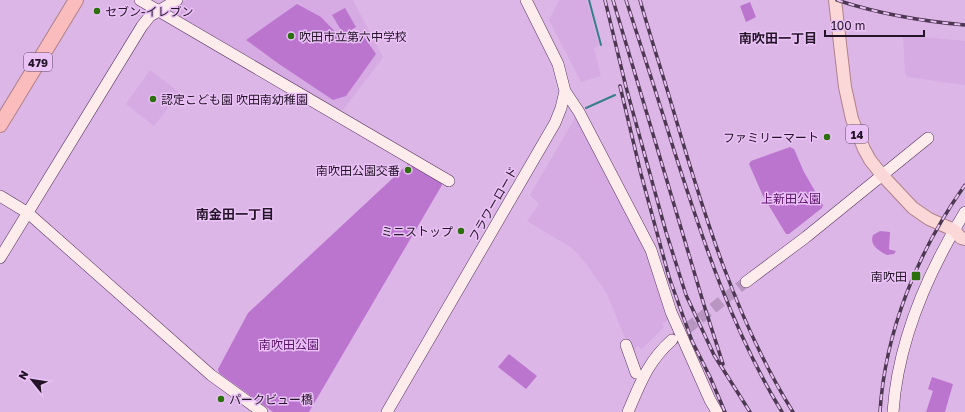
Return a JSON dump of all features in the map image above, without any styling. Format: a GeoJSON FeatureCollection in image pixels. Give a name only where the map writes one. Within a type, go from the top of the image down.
{"type":"FeatureCollection","features":[{"type":"Feature","properties":{"kind":"highway","name":"479"},"geometry":{"type":"LineString","coordinates":[[0,124],[76,0]]}},
{"type":"Feature","properties":{"kind":"main road","name":"14"},"geometry":{"type":"LineString","coordinates":[[835,0],[848,103],[857,134],[870,160],[913,208],[929,219],[960,230],[961,238],[965,239]]}},
{"type":"Feature","properties":{"kind":"street"},"geometry":{"type":"LineString","coordinates":[[140,0],[449,181]]}},
{"type":"Feature","properties":{"kind":"street"},"geometry":{"type":"LineString","coordinates":[[0,258],[142,26],[150,16],[177,0]]}},
{"type":"Feature","properties":{"kind":"street","name":"フラワーロード"},"geometry":{"type":"LineString","coordinates":[[387,412],[554,123],[561,108],[565,91],[558,64],[526,0]]}},
{"type":"Feature","properties":{"kind":"street"},"geometry":{"type":"LineString","coordinates":[[565,91],[579,112],[651,250],[671,312],[710,400],[717,412]]}},
{"type":"Feature","properties":{"kind":"street"},"geometry":{"type":"LineString","coordinates":[[746,282],[806,237],[928,138]]}},
{"type":"Feature","properties":{"kind":"street"},"geometry":{"type":"LineString","coordinates":[[0,196],[28,213],[211,375],[262,412]]}},
{"type":"Feature","properties":{"kind":"street"},"geometry":{"type":"LineString","coordinates":[[893,412],[899,370],[912,322],[935,265],[960,230],[965,212]]}},
{"type":"Feature","properties":{"kind":"street"},"geometry":{"type":"LineString","coordinates":[[628,412],[650,363],[672,340]]}},
{"type":"Feature","properties":{"kind":"street"},"geometry":{"type":"LineString","coordinates":[[626,346],[636,373]]}},
{"type":"Feature","properties":{"kind":"shaded area","name":"吹田市立第六中学校"},"geometry":{"type":"Polygon","coordinates":[[[187,0],[353,0],[383,57],[343,110],[339,111],[173,15],[173,8],[187,0]]]}},
{"type":"Feature","properties":{"kind":"shaded area"},"geometry":{"type":"Polygon","coordinates":[[[559,0],[587,0],[599,46],[594,48],[601,76],[581,82],[549,20],[559,0]]]}},
{"type":"Feature","properties":{"kind":"shaded area"},"geometry":{"type":"Polygon","coordinates":[[[903,35],[965,41],[965,85],[908,77],[905,74],[903,35]]]}},
{"type":"Feature","properties":{"kind":"shaded area","name":"認定こども園 吹田南幼稚園"},"geometry":{"type":"Polygon","coordinates":[[[150,70],[180,93],[154,126],[126,104],[150,70]]]}},
{"type":"Feature","properties":{"kind":"shaded area"},"geometry":{"type":"Polygon","coordinates":[[[575,118],[577,118],[650,257],[629,276],[650,258],[669,319],[662,324],[664,327],[642,349],[637,346],[632,355],[607,294],[585,262],[572,248],[527,221],[539,204],[530,195],[575,118]]]}},
{"type":"Feature","properties":{"kind":"green space"},"geometry":{"type":"Polygon","coordinates":[[[750,2],[756,17],[746,22],[740,6],[750,2]]]}},
{"type":"Feature","properties":{"kind":"green space"},"geometry":{"type":"Polygon","coordinates":[[[297,4],[321,17],[343,40],[360,31],[376,54],[346,96],[333,100],[246,40],[297,4]]]}},
{"type":"Feature","properties":{"kind":"green space"},"geometry":{"type":"Polygon","coordinates":[[[345,8],[356,27],[344,35],[332,15],[345,8]]]}},
{"type":"Feature","properties":{"kind":"green space","name":"上新田公園"},"geometry":{"type":"Polygon","coordinates":[[[790,147],[794,149],[804,172],[823,205],[822,208],[789,234],[786,234],[763,196],[749,164],[751,161],[790,147]]]}},
{"type":"Feature","properties":{"kind":"green space","name":"南吹田公園"},"geometry":{"type":"Polygon","coordinates":[[[408,164],[412,164],[441,181],[442,185],[309,412],[273,412],[219,373],[218,369],[248,313],[408,164]]]}},
{"type":"Feature","properties":{"kind":"green space"},"geometry":{"type":"Polygon","coordinates":[[[880,231],[890,232],[889,249],[896,251],[894,254],[887,255],[878,250],[872,242],[873,235],[880,231]]]}},
{"type":"Feature","properties":{"kind":"green space"},"geometry":{"type":"Polygon","coordinates":[[[509,354],[537,376],[526,389],[498,367],[509,354]]]}},
{"type":"Feature","properties":{"kind":"green space"},"geometry":{"type":"Polygon","coordinates":[[[932,377],[953,384],[945,412],[926,412],[933,391],[928,389],[932,377]]]}},
{"type":"Feature","properties":{"kind":"waterway"},"geometry":{"type":"LineString","coordinates":[[589,0],[601,45]]}},
{"type":"Feature","properties":{"kind":"waterway"},"geometry":{"type":"LineString","coordinates":[[586,108],[615,95]]}},
{"type":"Feature","properties":{"kind":"tunnel"},"geometry":{"type":"LineString","coordinates":[[674,339],[746,282]]}},
{"type":"Feature","properties":{"kind":"railway"},"geometry":{"type":"LineString","coordinates":[[605,0],[626,87],[666,232],[686,295],[714,355],[750,412]]}},
{"type":"Feature","properties":{"kind":"railway"},"geometry":{"type":"LineString","coordinates":[[613,0],[723,364]]}},
{"type":"Feature","properties":{"kind":"railway"},"geometry":{"type":"LineString","coordinates":[[626,0],[707,249],[733,316],[748,349],[782,412]]}},
{"type":"Feature","properties":{"kind":"railway"},"geometry":{"type":"LineString","coordinates":[[640,0],[698,193],[724,268],[755,342],[773,378],[793,412]]}},
{"type":"Feature","properties":{"kind":"railway"},"geometry":{"type":"LineString","coordinates":[[837,0],[900,16],[965,25]]}},
{"type":"Feature","properties":{"kind":"railway"},"geometry":{"type":"LineString","coordinates":[[620,86],[641,174],[669,277],[692,341],[725,412]]}},
{"type":"Feature","properties":{"kind":"railway"},"geometry":{"type":"LineString","coordinates":[[880,412],[883,382],[889,352],[907,293],[919,264],[933,237],[948,210],[965,185]]}},
{"type":"Feature","properties":{"kind":"place","name":"セブン-イレブン"},"geometry":{"type":"Point","coordinates":[97,11]}},
{"type":"Feature","properties":{"kind":"place","name":"吹田市立第六中学校"},"geometry":{"type":"Point","coordinates":[291,36]}},
{"type":"Feature","properties":{"kind":"place","name":"認定こども園 吹田南幼稚園"},"geometry":{"type":"Point","coordinates":[153,99]}},
{"type":"Feature","properties":{"kind":"place","name":"ファミリーマート"},"geometry":{"type":"Point","coordinates":[827,137]}},
{"type":"Feature","properties":{"kind":"place","name":"南吹田公園交番"},"geometry":{"type":"Point","coordinates":[408,170]}},
{"type":"Feature","properties":{"kind":"place","name":"ミニストップ"},"geometry":{"type":"Point","coordinates":[461,231]}},
{"type":"Feature","properties":{"kind":"place","name":"南吹田"},"geometry":{"type":"Point","coordinates":[916,276]}},
{"type":"Feature","properties":{"kind":"place","name":"パークビュー橋"},"geometry":{"type":"Point","coordinates":[221,399]}},
{"type":"Feature","properties":{"kind":"district","name":"南吹田一丁目"},"geometry":{"type":"Point","coordinates":[778,38]}},
{"type":"Feature","properties":{"kind":"district","name":"南金田一丁目"},"geometry":{"type":"Point","coordinates":[235,214]}}]}
